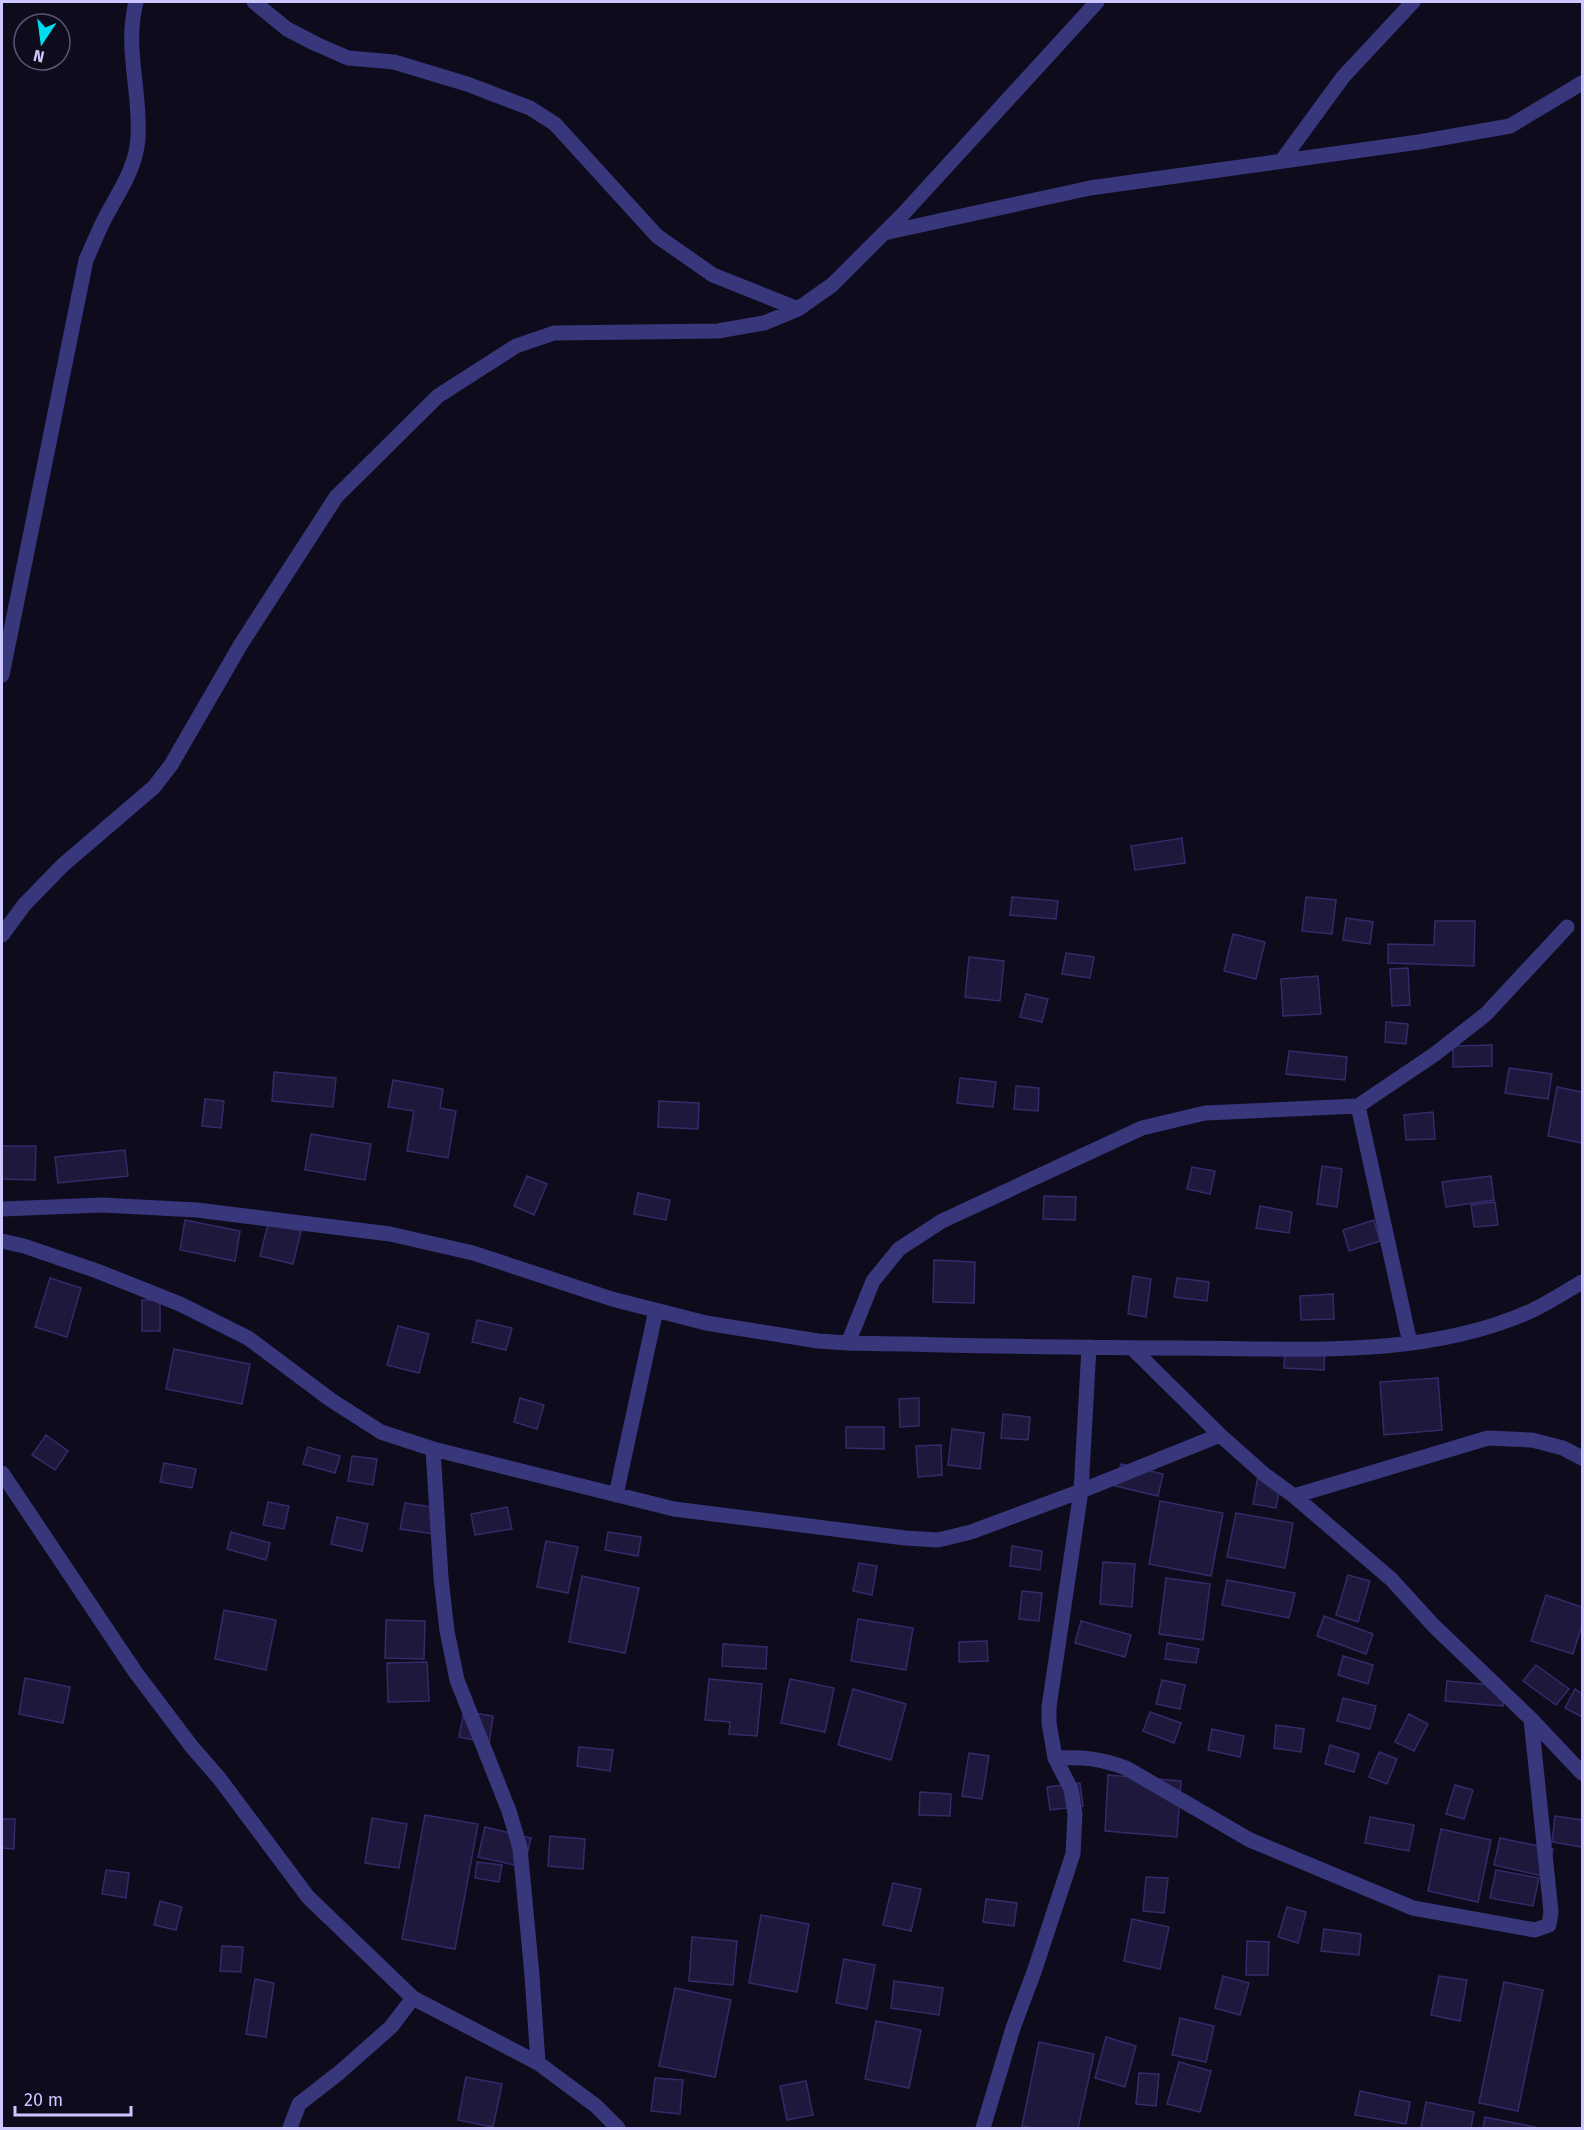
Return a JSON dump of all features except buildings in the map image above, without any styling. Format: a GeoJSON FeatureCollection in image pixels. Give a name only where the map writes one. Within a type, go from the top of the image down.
{"type":"FeatureCollection","features":[{"type":"Feature","properties":{"kind":"street"},"geometry":{"type":"LineString","coordinates":[[2,675],[86,260],[103,222],[130,173],[138,140],[137,101],[130,46],[131,22],[136,2]]}},
{"type":"Feature","properties":{"kind":"street"},"geometry":{"type":"LineString","coordinates":[[254,2],[286,29],[348,58],[394,62],[467,84],[531,108],[555,124],[657,236],[713,275],[798,309]]}},
{"type":"Feature","properties":{"kind":"street"},"geometry":{"type":"LineString","coordinates":[[2,935],[24,905],[63,864],[154,787],[171,765],[241,644],[336,497],[438,396],[516,346],[554,333],[718,332],[764,323],[798,309],[832,285],[912,205],[1097,2]]}},
{"type":"Feature","properties":{"kind":"street"},"geometry":{"type":"LineString","coordinates":[[1283,159],[1343,76],[1413,2]]}},
{"type":"Feature","properties":{"kind":"street"},"geometry":{"type":"LineString","coordinates":[[884,233],[1090,188],[1283,159],[1419,142],[1510,126],[1582,83]]}},
{"type":"Feature","properties":{"kind":"street"},"geometry":{"type":"LineString","coordinates":[[848,1343],[873,1281],[900,1249],[942,1221],[1142,1128],[1205,1113],[1358,1106],[1435,1054],[1486,1014],[1567,927]]}},
{"type":"Feature","properties":{"kind":"street"},"geometry":{"type":"LineString","coordinates":[[1358,1106],[1410,1343]]}},
{"type":"Feature","properties":{"kind":"street"},"geometry":{"type":"LineString","coordinates":[[2,1209],[102,1205],[196,1210],[390,1234],[473,1253],[612,1299],[706,1323],[818,1341],[848,1343],[1132,1348],[1356,1348],[1410,1343],[1474,1330],[1530,1311],[1582,1282]]}},
{"type":"Feature","properties":{"kind":"street"},"geometry":{"type":"LineString","coordinates":[[2,1241],[24,1246],[97,1271],[180,1304],[248,1338],[331,1400],[381,1432],[433,1449],[674,1509],[905,1538],[938,1540],[971,1532],[1220,1436]]}},
{"type":"Feature","properties":{"kind":"street"},"geometry":{"type":"LineString","coordinates":[[616,1495],[656,1310]]}},
{"type":"Feature","properties":{"kind":"street"},"geometry":{"type":"LineString","coordinates":[[983,2128],[1013,2028],[1073,1854],[1075,1814],[1071,1789],[1055,1758],[1049,1723],[1049,1707],[1081,1491],[1089,1347]]}},
{"type":"Feature","properties":{"kind":"street"},"geometry":{"type":"LineString","coordinates":[[1132,1348],[1220,1436],[1391,1579],[1434,1626],[1531,1719],[1582,1773]]}},
{"type":"Feature","properties":{"kind":"street"},"geometry":{"type":"LineString","coordinates":[[1294,1496],[1488,1438],[1532,1440],[1563,1448],[1582,1458]]}},
{"type":"Feature","properties":{"kind":"street"},"geometry":{"type":"LineString","coordinates":[[433,1449],[441,1578],[447,1631],[457,1680],[509,1811],[520,1848],[538,2063]]}},
{"type":"Feature","properties":{"kind":"street"},"geometry":{"type":"LineString","coordinates":[[2,1473],[136,1673],[192,1747],[219,1778],[308,1897],[413,1998],[538,2063],[596,2106],[618,2128]]}},
{"type":"Feature","properties":{"kind":"street"},"geometry":{"type":"LineString","coordinates":[[1055,1758],[1104,1759],[1126,1768],[1250,1840],[1413,1908],[1535,1930],[1549,1925],[1551,1912],[1531,1719]]}},
{"type":"Feature","properties":{"kind":"street"},"geometry":{"type":"LineString","coordinates":[[290,2128],[299,2104],[391,2027],[413,1998]]}}]}
